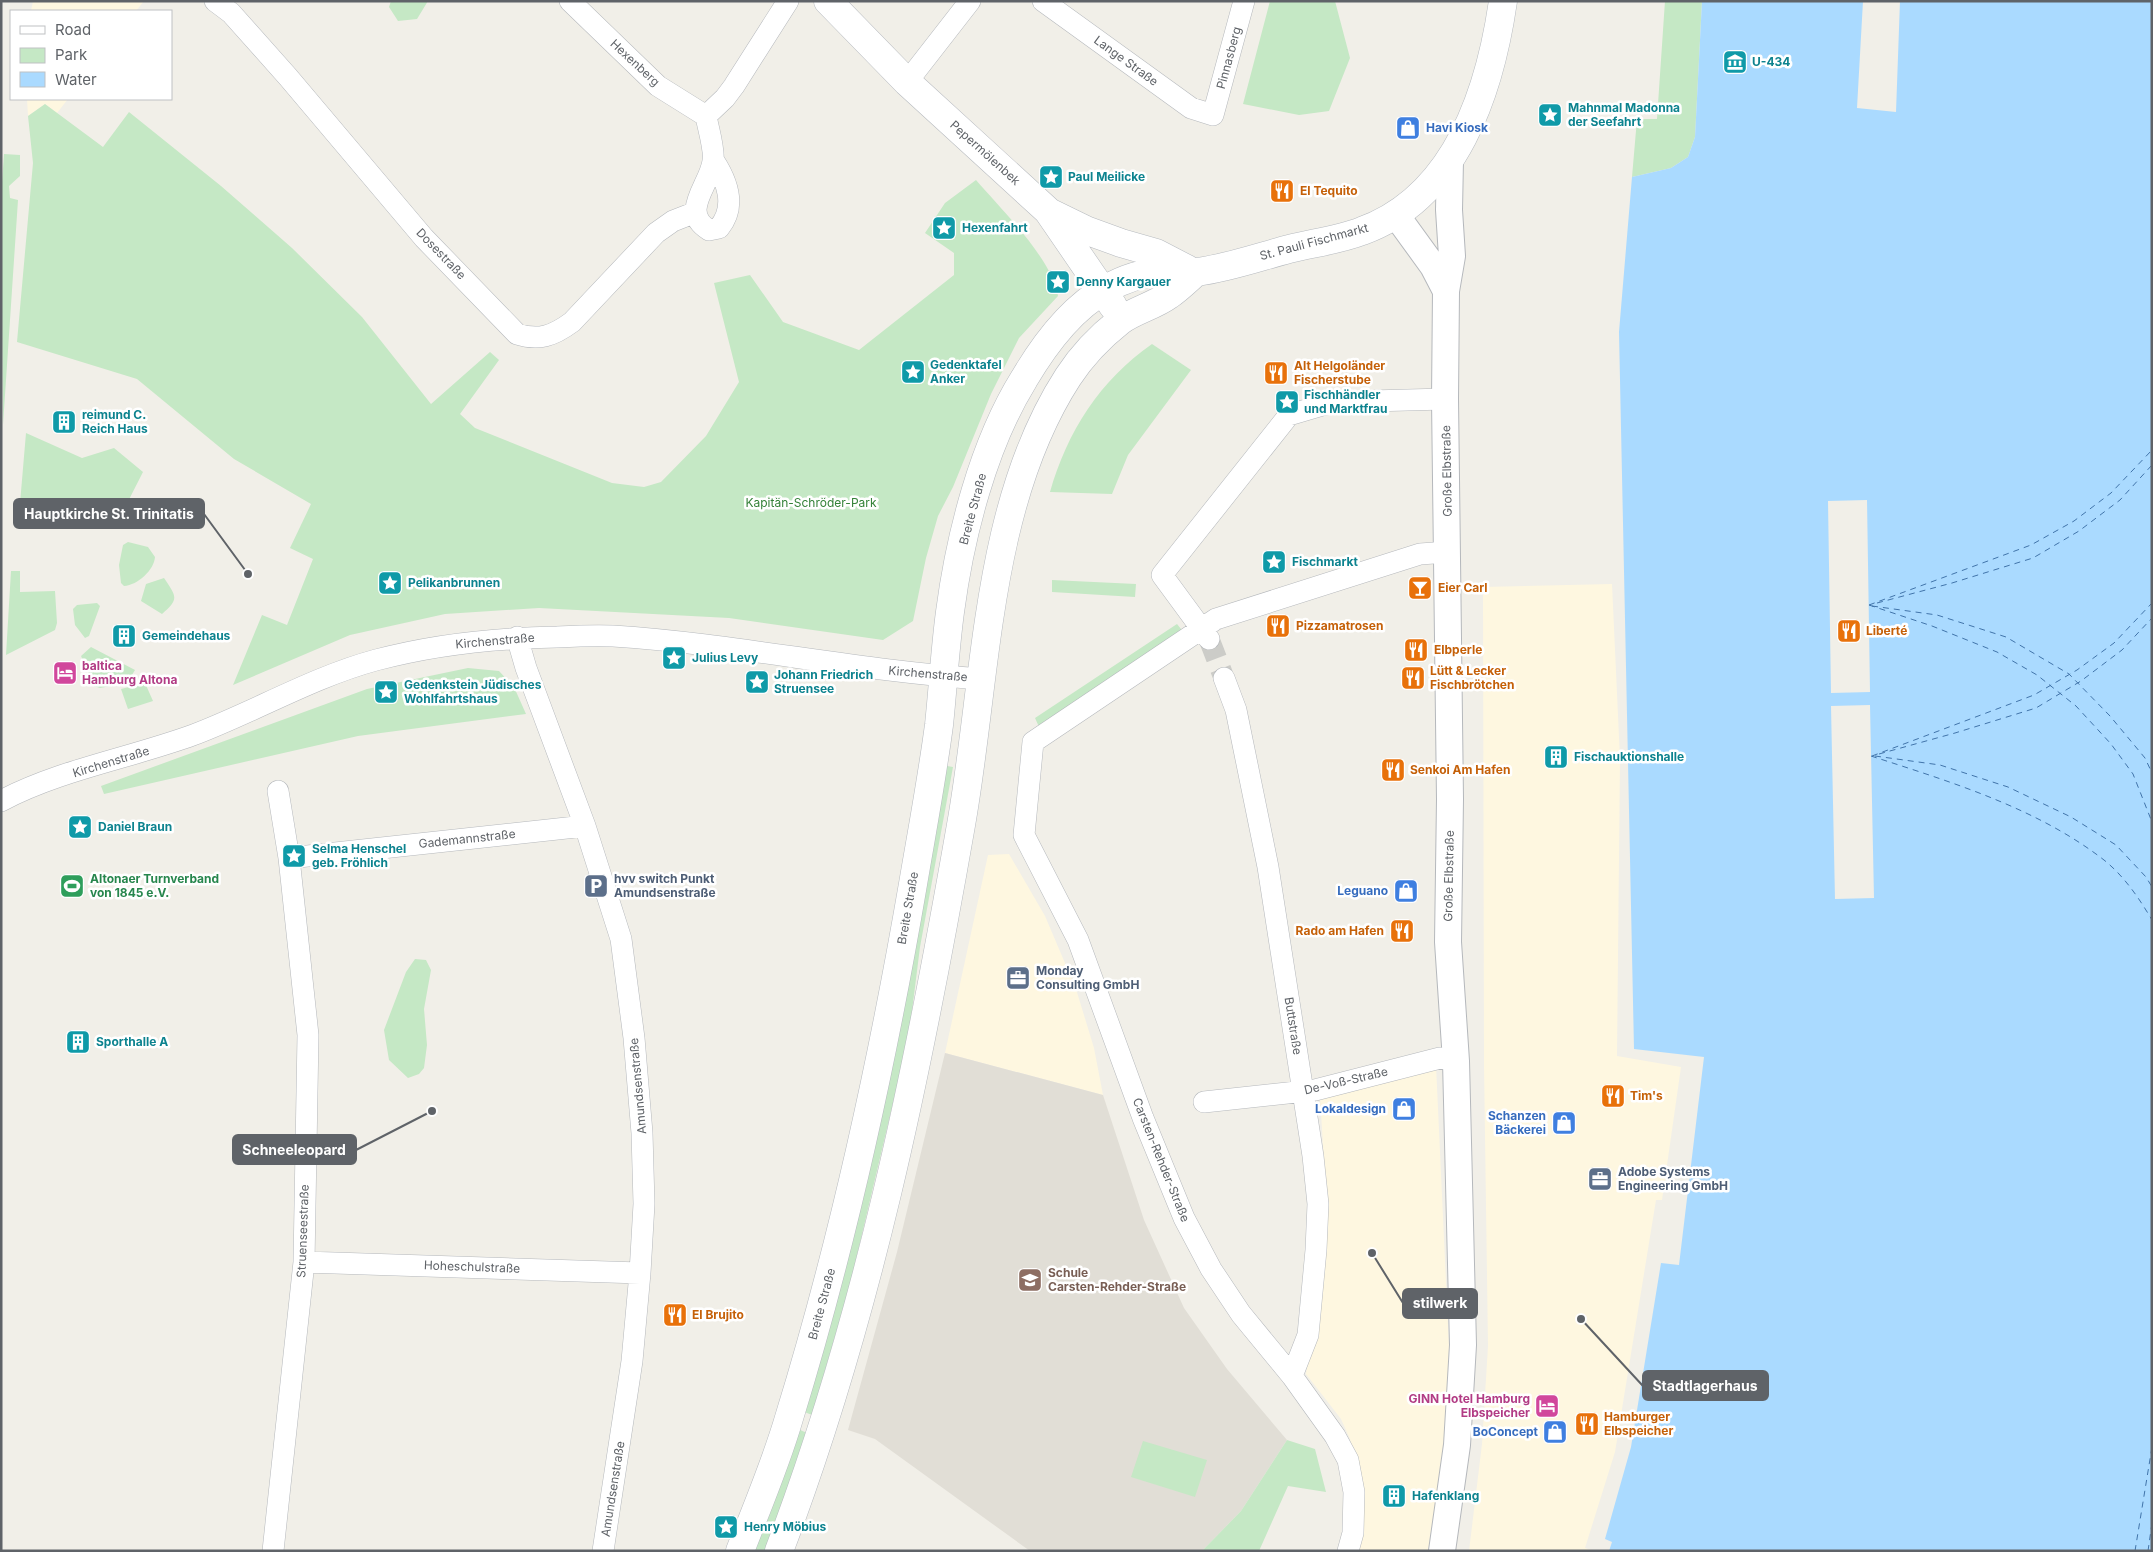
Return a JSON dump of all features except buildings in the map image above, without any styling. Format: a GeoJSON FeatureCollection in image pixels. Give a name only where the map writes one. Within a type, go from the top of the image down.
{"type":"FeatureCollection","features":[{"type":"Feature","properties":{"kind":"main road","name":"Pepermölenbek"},"geometry":{"type":"LineString","coordinates":[[828,1],[907,82],[1048,211],[1123,319]]}},
{"type":"Feature","properties":{"kind":"main road","name":"St. Pauli Fischmarkt"},"geometry":{"type":"LineString","coordinates":[[1103,290],[1132,277],[1156,272],[1195,273],[1362,232],[1396,215],[1413,203],[1431,187],[1450,160],[1468,127],[1496,43],[1503,1]]}},
{"type":"Feature","properties":{"kind":"main road"},"geometry":{"type":"LineString","coordinates":[[1048,211],[1088,231],[1121,244],[1156,253],[1195,273]]}},
{"type":"Feature","properties":{"kind":"main road","name":"St. Pauli Fischmarkt"},"geometry":{"type":"LineString","coordinates":[[1123,319],[1167,297],[1195,273]]}},
{"type":"Feature","properties":{"kind":"main road","name":"Breite Straße"},"geometry":{"type":"LineString","coordinates":[[740,1551],[789,1418],[852,1190],[903,940],[935,752],[950,613],[959,562],[984,466],[1000,425],[1018,387],[1039,354],[1067,320],[1103,290]]}},
{"type":"Feature","properties":{"kind":"main road"},"geometry":{"type":"LineString","coordinates":[[779,1551],[823,1429],[872,1261],[925,1025],[973,756],[990,620],[1007,529],[1021,476],[1034,441],[1070,374],[1101,338],[1123,319]]}},
{"type":"Feature","properties":{"kind":"street","name":"Hexenberg"},"geometry":{"type":"LineString","coordinates":[[570,1],[658,86],[706,116]]}},
{"type":"Feature","properties":{"kind":"street"},"geometry":{"type":"LineString","coordinates":[[907,82],[970,1]]}},
{"type":"Feature","properties":{"kind":"street","name":"Lange Straße"},"geometry":{"type":"LineString","coordinates":[[1043,1],[1191,108],[1213,115]]}},
{"type":"Feature","properties":{"kind":"street","name":"Pinnasberg"},"geometry":{"type":"LineString","coordinates":[[1213,115],[1244,1]]}},
{"type":"Feature","properties":{"kind":"street","name":"Dosestraße"},"geometry":{"type":"LineString","coordinates":[[229,5],[424,238],[517,334],[538,338],[549,337],[558,332],[572,322],[656,233],[673,220],[696,212]]}},
{"type":"Feature","properties":{"kind":"street"},"geometry":{"type":"LineString","coordinates":[[714,160],[696,212],[698,220],[709,230],[720,228],[729,207],[728,190],[714,160],[706,116],[725,98],[734,86],[785,6]]}},
{"type":"Feature","properties":{"kind":"street"},"geometry":{"type":"LineString","coordinates":[[1446,291],[1452,256],[1448,210],[1450,160]]}},
{"type":"Feature","properties":{"kind":"street","name":"Große Elbstraße"},"geometry":{"type":"LineString","coordinates":[[1396,215],[1433,266],[1446,291],[1445,400],[1450,799],[1448,942],[1456,1061],[1463,1345],[1457,1445],[1442,1551]]}},
{"type":"Feature","properties":{"kind":"street"},"geometry":{"type":"LineString","coordinates":[[1445,400],[1333,402],[1288,415],[1162,575],[1205,634],[1216,619],[1420,554],[1448,552]]}},
{"type":"Feature","properties":{"kind":"street","name":"Carsten-Rehder-Straße"},"geometry":{"type":"LineString","coordinates":[[1205,634],[1033,742],[1024,835],[1078,940],[1143,1118],[1184,1218],[1211,1270],[1241,1314],[1292,1376],[1335,1436],[1348,1460],[1354,1492],[1353,1533],[1348,1551]]}},
{"type":"Feature","properties":{"kind":"street","name":"Kirchenstraße"},"geometry":{"type":"LineString","coordinates":[[1,801],[30,786],[156,748],[226,722],[339,672],[376,660],[458,642],[517,637],[611,636],[723,646],[871,669],[982,679]]}},
{"type":"Feature","properties":{"kind":"street","name":"Amundsenstraße"},"geometry":{"type":"LineString","coordinates":[[517,637],[526,668],[585,826],[621,939],[634,1038],[643,1160],[644,1204],[640,1273],[632,1361],[603,1551]]}},
{"type":"Feature","properties":{"kind":"street","name":"Buttstraße"},"geometry":{"type":"LineString","coordinates":[[1224,678],[1236,710],[1268,867],[1313,1156],[1318,1204],[1308,1334],[1292,1376]]}},
{"type":"Feature","properties":{"kind":"street","name":"Kirchenstraße"},"geometry":{"type":"LineString","coordinates":[[1,784],[30,786]]}},
{"type":"Feature","properties":{"kind":"street","name":"Struenseestraße"},"geometry":{"type":"LineString","coordinates":[[273,1551],[304,1262],[308,1035],[289,858],[278,791]]}},
{"type":"Feature","properties":{"kind":"street","name":"Gademannstraße"},"geometry":{"type":"LineString","coordinates":[[289,858],[585,826]]}},
{"type":"Feature","properties":{"kind":"street","name":"De-Voß-Straße"},"geometry":{"type":"LineString","coordinates":[[1204,1103],[1303,1092],[1440,1058],[1456,1061]]}},
{"type":"Feature","properties":{"kind":"street","name":"Hoheschulstraße"},"geometry":{"type":"LineString","coordinates":[[304,1262],[640,1273]]}},
{"type":"Feature","properties":{"kind":"shaded area"},"geometry":{"type":"Polygon","coordinates":[[[33,1],[144,1],[137,10],[31,10],[33,1]]]}},
{"type":"Feature","properties":{"kind":"shaded area"},"geometry":{"type":"Polygon","coordinates":[[[27,100],[67,100],[57,113],[45,104],[28,116],[27,100]]]}},
{"type":"Feature","properties":{"kind":"shaded area"},"geometry":{"type":"Polygon","coordinates":[[[1612,584],[1620,759],[1617,1056],[1681,1067],[1662,1200],[1656,1200],[1615,1452],[1585,1548],[1594,1551],[1469,1551],[1482,1444],[1488,1346],[1484,1065],[1483,587],[1612,584]]]}},
{"type":"Feature","properties":{"kind":"shaded area"},"geometry":{"type":"Polygon","coordinates":[[[1009,854],[1045,916],[1076,989],[1094,1048],[1103,1095],[945,1053],[988,855],[1009,854]]]}},
{"type":"Feature","properties":{"kind":"shaded area","name":"Schule Carsten-Rehder-Straße"},"geometry":{"type":"Polygon","coordinates":[[[945,1053],[1103,1095],[1144,1220],[1184,1308],[1227,1369],[1287,1440],[1241,1511],[1202,1551],[1030,1551],[875,1439],[848,1430],[897,1252],[945,1053]]]}},
{"type":"Feature","properties":{"kind":"shaded area"},"geometry":{"type":"Polygon","coordinates":[[[1436,1065],[1449,1347],[1445,1441],[1428,1551],[1351,1551],[1362,1506],[1350,1439],[1341,1419],[1306,1374],[1323,1255],[1326,1196],[1320,1096],[1436,1065]]]}},
{"type":"Feature","properties":{"kind":"green space"},"geometry":{"type":"Polygon","coordinates":[[[391,1],[428,1],[417,19],[398,21],[389,7],[391,1]]]}},
{"type":"Feature","properties":{"kind":"green space"},"geometry":{"type":"Polygon","coordinates":[[[1270,1],[1335,1],[1350,58],[1329,111],[1299,115],[1243,104],[1270,1]]]}},
{"type":"Feature","properties":{"kind":"green space"},"geometry":{"type":"Polygon","coordinates":[[[1665,1],[1702,1],[1695,137],[1688,157],[1671,168],[1632,177],[1637,119],[1657,119],[1665,1]]]}},
{"type":"Feature","properties":{"kind":"green space","name":"Kapitän-Schröder-Park"},"geometry":{"type":"Polygon","coordinates":[[[45,104],[103,147],[129,112],[221,186],[292,248],[362,317],[431,404],[490,352],[499,360],[460,414],[475,428],[612,483],[644,487],[661,482],[706,436],[739,382],[714,283],[750,275],[783,322],[859,350],[954,275],[954,253],[925,233],[945,203],[976,180],[1012,220],[1036,251],[1047,267],[1058,296],[1019,338],[991,394],[953,487],[938,516],[926,558],[913,621],[883,640],[729,618],[539,608],[445,614],[350,635],[233,685],[262,615],[287,625],[313,559],[290,548],[311,504],[234,459],[137,379],[17,342],[33,163],[28,116],[45,104]]]}},
{"type":"Feature","properties":{"kind":"green space"},"geometry":{"type":"Polygon","coordinates":[[[4,154],[20,155],[20,176],[9,186],[10,198],[18,200],[3,425],[1,196],[4,154]]]}},
{"type":"Feature","properties":{"kind":"green space"},"geometry":{"type":"Polygon","coordinates":[[[1152,344],[1191,370],[1128,455],[1112,494],[1050,492],[1066,449],[1088,409],[1117,374],[1133,358],[1152,344]]]}},
{"type":"Feature","properties":{"kind":"green space"},"geometry":{"type":"Polygon","coordinates":[[[26,433],[82,458],[114,448],[143,472],[117,523],[18,527],[26,433]]]}},
{"type":"Feature","properties":{"kind":"green space"},"geometry":{"type":"Polygon","coordinates":[[[128,542],[148,547],[155,557],[152,567],[140,580],[124,586],[121,583],[119,565],[123,545],[128,542]]]}},
{"type":"Feature","properties":{"kind":"green space"},"geometry":{"type":"Polygon","coordinates":[[[11,571],[20,571],[20,592],[55,591],[57,623],[55,630],[6,655],[11,571]]]}},
{"type":"Feature","properties":{"kind":"green space"},"geometry":{"type":"Polygon","coordinates":[[[164,578],[173,593],[174,601],[162,614],[141,601],[146,584],[164,578]]]}},
{"type":"Feature","properties":{"kind":"green space"},"geometry":{"type":"Polygon","coordinates":[[[1052,580],[1136,584],[1135,597],[1052,592],[1052,580]]]}},
{"type":"Feature","properties":{"kind":"green space"},"geometry":{"type":"Polygon","coordinates":[[[97,603],[100,606],[89,636],[85,638],[75,625],[73,609],[77,605],[97,603]]]}},
{"type":"Feature","properties":{"kind":"green space"},"geometry":{"type":"Polygon","coordinates":[[[1177,624],[1185,634],[1040,729],[1035,718],[1177,624]]]}},
{"type":"Feature","properties":{"kind":"green space"},"geometry":{"type":"Polygon","coordinates":[[[91,647],[135,670],[127,683],[100,688],[94,686],[81,656],[91,647]]]}},
{"type":"Feature","properties":{"kind":"green space"},"geometry":{"type":"Polygon","coordinates":[[[468,668],[499,671],[514,687],[526,714],[358,736],[104,794],[101,786],[367,689],[468,668]]]}},
{"type":"Feature","properties":{"kind":"green space"},"geometry":{"type":"Polygon","coordinates":[[[145,683],[153,701],[128,709],[121,689],[145,683]]]}},
{"type":"Feature","properties":{"kind":"green space"},"geometry":{"type":"Polygon","coordinates":[[[947,766],[953,767],[920,947],[909,1035],[850,1285],[812,1415],[802,1411],[818,1367],[866,1187],[898,1038],[908,973],[947,766]]]}},
{"type":"Feature","properties":{"kind":"green space"},"geometry":{"type":"Polygon","coordinates":[[[415,959],[426,960],[431,970],[424,1009],[427,1045],[424,1068],[419,1074],[408,1078],[389,1060],[384,1030],[406,972],[415,959]]]}},
{"type":"Feature","properties":{"kind":"green space"},"geometry":{"type":"Polygon","coordinates":[[[798,1429],[807,1433],[765,1551],[755,1551],[798,1429]]]}},
{"type":"Feature","properties":{"kind":"green space"},"geometry":{"type":"Polygon","coordinates":[[[1287,1440],[1315,1449],[1326,1492],[1288,1486],[1259,1551],[1202,1551],[1241,1511],[1287,1440]]]}},
{"type":"Feature","properties":{"kind":"green space"},"geometry":{"type":"Polygon","coordinates":[[[1143,1441],[1207,1460],[1195,1497],[1131,1477],[1143,1441]]]}},
{"type":"Feature","properties":{"kind":"water"},"geometry":{"type":"Polygon","coordinates":[[[1702,1],[2152,1],[2152,1551],[1609,1551],[1612,1542],[1605,1539],[1631,1447],[1661,1263],[1679,1265],[1704,1057],[1634,1049],[1619,332],[1632,177],[1671,168],[1688,157],[1695,137],[1702,1]]]}},
{"type":"Feature","properties":{"kind":"pier"},"geometry":{"type":"Polygon","coordinates":[[[1863,1],[1900,1],[1896,112],[1857,108],[1863,1]]]}},
{"type":"Feature","properties":{"kind":"pier"},"geometry":{"type":"Polygon","coordinates":[[[1867,500],[1870,692],[1831,693],[1828,501],[1867,500]]]}},
{"type":"Feature","properties":{"kind":"pier"},"geometry":{"type":"Polygon","coordinates":[[[1870,705],[1874,898],[1835,899],[1831,706],[1870,705]]]}},
{"type":"Feature","properties":{"kind":"ferry route"},"geometry":{"type":"LineString","coordinates":[[1869,605],[2031,545],[2074,521],[2111,493],[2152,450]]}},
{"type":"Feature","properties":{"kind":"ferry route"},"geometry":{"type":"LineString","coordinates":[[1877,603],[1952,583],[2033,558],[2079,531],[2120,500],[2152,465]]}},
{"type":"Feature","properties":{"kind":"ferry route"},"geometry":{"type":"LineString","coordinates":[[1872,756],[2034,695],[2077,670],[2114,643],[2152,603]]}},
{"type":"Feature","properties":{"kind":"ferry route"},"geometry":{"type":"LineString","coordinates":[[1869,605],[1932,626],[1997,652],[2037,675],[2076,706],[2111,744],[2133,774],[2152,822]]}},
{"type":"Feature","properties":{"kind":"ferry route"},"geometry":{"type":"LineString","coordinates":[[1872,606],[1937,615],[2006,637],[2069,674],[2110,716],[2145,758],[2152,773]]}},
{"type":"Feature","properties":{"kind":"ferry route"},"geometry":{"type":"LineString","coordinates":[[1879,754],[2036,708],[2081,681],[2122,650],[2152,618]]}},
{"type":"Feature","properties":{"kind":"ferry route"},"geometry":{"type":"LineString","coordinates":[[1871,756],[1992,798],[2051,825],[2111,866],[2131,888],[2152,920]]}},
{"type":"Feature","properties":{"kind":"ferry route"},"geometry":{"type":"LineString","coordinates":[[1875,756],[1940,765],[2008,787],[2071,817],[2116,845],[2146,877],[2152,887]]}},
{"type":"Feature","properties":{"kind":"ferry route"},"geometry":{"type":"LineString","coordinates":[[2135,1551],[2152,1447]]}},
{"type":"Feature","properties":{"kind":"ferry route"},"geometry":{"type":"LineString","coordinates":[[2148,1551],[2152,1523]]}},
{"type":"Feature","properties":{"kind":"tunnel"},"geometry":{"type":"LineString","coordinates":[[1209,639],[1224,678]]}},
{"type":"Feature","properties":{"kind":"place","name":"U-434"},"geometry":{"type":"Point","coordinates":[1735,62]}},
{"type":"Feature","properties":{"kind":"place","name":"Mahnmal Madonna der Seefahrt"},"geometry":{"type":"Point","coordinates":[1550,115]}},
{"type":"Feature","properties":{"kind":"place","name":"Havi Kiosk"},"geometry":{"type":"Point","coordinates":[1408,128]}},
{"type":"Feature","properties":{"kind":"place","name":"Paul Meilicke"},"geometry":{"type":"Point","coordinates":[1051,177]}},
{"type":"Feature","properties":{"kind":"place","name":"El Tequito"},"geometry":{"type":"Point","coordinates":[1282,191]}},
{"type":"Feature","properties":{"kind":"place","name":"Hexenfahrt"},"geometry":{"type":"Point","coordinates":[944,228]}},
{"type":"Feature","properties":{"kind":"place","name":"Denny Kargauer"},"geometry":{"type":"Point","coordinates":[1058,282]}},
{"type":"Feature","properties":{"kind":"place","name":"Gedenktafel Anker"},"geometry":{"type":"Point","coordinates":[913,372]}},
{"type":"Feature","properties":{"kind":"place","name":"Alt Helgoländer Fischerstube"},"geometry":{"type":"Point","coordinates":[1276,373]}},
{"type":"Feature","properties":{"kind":"place","name":"Fischhändler und Marktfrau"},"geometry":{"type":"Point","coordinates":[1287,402]}},
{"type":"Feature","properties":{"kind":"place","name":"reimund C. Reich Haus"},"geometry":{"type":"Point","coordinates":[64,422]}},
{"type":"Feature","properties":{"kind":"place","name":"Fischmarkt"},"geometry":{"type":"Point","coordinates":[1274,562]}},
{"type":"Feature","properties":{"kind":"place","name":"Hauptkirche St. Trinitatis"},"geometry":{"type":"Point","coordinates":[248,574]}},
{"type":"Feature","properties":{"kind":"place","name":"Pelikanbrunnen"},"geometry":{"type":"Point","coordinates":[390,583]}},
{"type":"Feature","properties":{"kind":"place","name":"Eier Carl"},"geometry":{"type":"Point","coordinates":[1420,588]}},
{"type":"Feature","properties":{"kind":"place","name":"Pizzamatrosen"},"geometry":{"type":"Point","coordinates":[1278,626]}},
{"type":"Feature","properties":{"kind":"place","name":"Liberté"},"geometry":{"type":"Point","coordinates":[1849,631]}},
{"type":"Feature","properties":{"kind":"place","name":"Gemeindehaus"},"geometry":{"type":"Point","coordinates":[124,636]}},
{"type":"Feature","properties":{"kind":"place","name":"Elbperle"},"geometry":{"type":"Point","coordinates":[1416,650]}},
{"type":"Feature","properties":{"kind":"place","name":"Julius Levy"},"geometry":{"type":"Point","coordinates":[674,658]}},
{"type":"Feature","properties":{"kind":"place","name":"baltica Hamburg Altona"},"geometry":{"type":"Point","coordinates":[65,673]}},
{"type":"Feature","properties":{"kind":"place","name":"Lütt & Lecker Fischbrötchen"},"geometry":{"type":"Point","coordinates":[1413,678]}},
{"type":"Feature","properties":{"kind":"place","name":"Johann Friedrich Struensee"},"geometry":{"type":"Point","coordinates":[757,682]}},
{"type":"Feature","properties":{"kind":"place","name":"Gedenkstein Jüdisches Wohlfahrtshaus"},"geometry":{"type":"Point","coordinates":[386,692]}},
{"type":"Feature","properties":{"kind":"place","name":"Fischauktionshalle"},"geometry":{"type":"Point","coordinates":[1556,757]}},
{"type":"Feature","properties":{"kind":"place","name":"Senkoi Am Hafen"},"geometry":{"type":"Point","coordinates":[1393,770]}},
{"type":"Feature","properties":{"kind":"place","name":"Daniel Braun"},"geometry":{"type":"Point","coordinates":[80,827]}},
{"type":"Feature","properties":{"kind":"place","name":"Selma Henschel geb. Fröhlich"},"geometry":{"type":"Point","coordinates":[294,856]}},
{"type":"Feature","properties":{"kind":"place","name":"Altonaer Turnverband von 1845 e.V."},"geometry":{"type":"Point","coordinates":[72,886]}},
{"type":"Feature","properties":{"kind":"place","name":"hvv switch Punkt Amundsenstraße"},"geometry":{"type":"Point","coordinates":[596,886]}},
{"type":"Feature","properties":{"kind":"place","name":"Leguano"},"geometry":{"type":"Point","coordinates":[1406,891]}},
{"type":"Feature","properties":{"kind":"place","name":"Rado am Hafen"},"geometry":{"type":"Point","coordinates":[1402,931]}},
{"type":"Feature","properties":{"kind":"place","name":"Monday Consulting GmbH"},"geometry":{"type":"Point","coordinates":[1018,978]}},
{"type":"Feature","properties":{"kind":"place","name":"Sporthalle A"},"geometry":{"type":"Point","coordinates":[78,1042]}},
{"type":"Feature","properties":{"kind":"place","name":"Tim's"},"geometry":{"type":"Point","coordinates":[1613,1096]}},
{"type":"Feature","properties":{"kind":"place","name":"Lokaldesign"},"geometry":{"type":"Point","coordinates":[1404,1109]}},
{"type":"Feature","properties":{"kind":"place","name":"Schneeleopard"},"geometry":{"type":"Point","coordinates":[432,1111]}},
{"type":"Feature","properties":{"kind":"place","name":"Schanzen Bäckerei"},"geometry":{"type":"Point","coordinates":[1564,1123]}},
{"type":"Feature","properties":{"kind":"place","name":"Adobe Systems Engineering GmbH"},"geometry":{"type":"Point","coordinates":[1600,1179]}},
{"type":"Feature","properties":{"kind":"place","name":"stilwerk"},"geometry":{"type":"Point","coordinates":[1372,1253]}},
{"type":"Feature","properties":{"kind":"place","name":"Schule Carsten-Rehder-Straße"},"geometry":{"type":"Point","coordinates":[1030,1280]}},
{"type":"Feature","properties":{"kind":"place","name":"El Brujito"},"geometry":{"type":"Point","coordinates":[675,1315]}},
{"type":"Feature","properties":{"kind":"place","name":"Stadtlagerhaus"},"geometry":{"type":"Point","coordinates":[1581,1319]}},
{"type":"Feature","properties":{"kind":"place","name":"GINN Hotel Hamburg Elbspeicher"},"geometry":{"type":"Point","coordinates":[1547,1406]}},
{"type":"Feature","properties":{"kind":"place","name":"Hamburger Elbspeicher"},"geometry":{"type":"Point","coordinates":[1587,1424]}},
{"type":"Feature","properties":{"kind":"place","name":"BoConcept"},"geometry":{"type":"Point","coordinates":[1555,1432]}},
{"type":"Feature","properties":{"kind":"place","name":"Hafenklang"},"geometry":{"type":"Point","coordinates":[1394,1496]}},
{"type":"Feature","properties":{"kind":"place","name":"Henry Möbius"},"geometry":{"type":"Point","coordinates":[726,1527]}}]}
